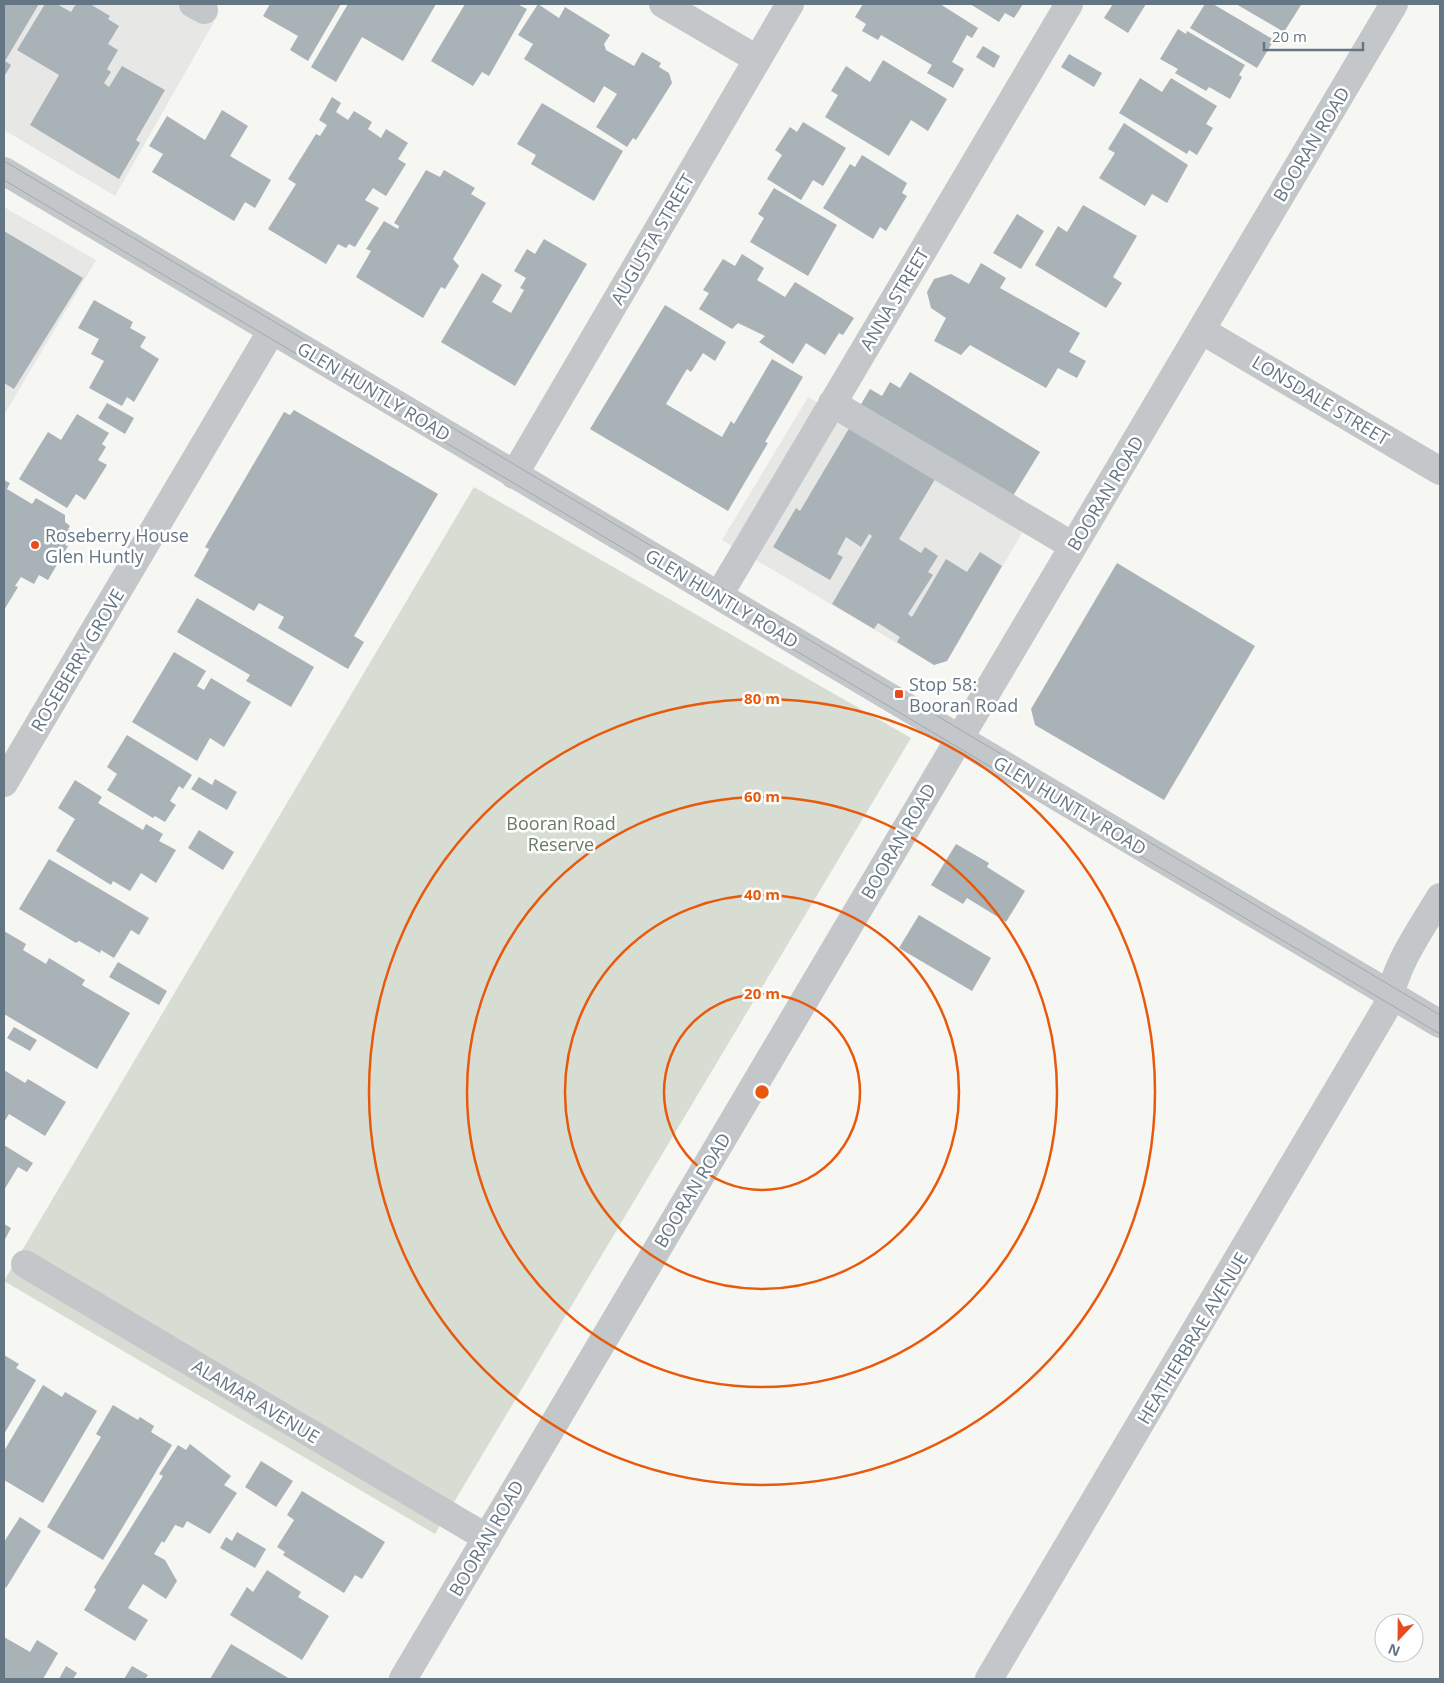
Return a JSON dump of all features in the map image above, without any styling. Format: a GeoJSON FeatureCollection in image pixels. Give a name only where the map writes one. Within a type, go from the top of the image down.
{"type":"FeatureCollection","features":[{"type":"Feature","properties":{"kind":"street"},"geometry":{"type":"LineString","coordinates":[[663,4],[756,59]]}},
{"type":"Feature","properties":{"kind":"street","name":"AUGUSTA STREET"},"geometry":{"type":"LineString","coordinates":[[514,474],[790,4]]}},
{"type":"Feature","properties":{"kind":"street","name":"ANNA STREET"},"geometry":{"type":"LineString","coordinates":[[718,595],[1069,4]]}},
{"type":"Feature","properties":{"kind":"street","name":"BOORAN ROAD"},"geometry":{"type":"LineString","coordinates":[[403,1679],[1394,4]]}},
{"type":"Feature","properties":{"kind":"street","name":"GLEN HUNTLY ROAD"},"geometry":{"type":"LineString","coordinates":[[4,171],[1440,1024]]}},
{"type":"Feature","properties":{"kind":"street","name":"ROSEBERRY GROVE"},"geometry":{"type":"LineString","coordinates":[[4,782],[272,330]]}},
{"type":"Feature","properties":{"kind":"street","name":"LONSDALE STREET"},"geometry":{"type":"LineString","coordinates":[[1201,330],[1440,470]]}},
{"type":"Feature","properties":{"kind":"street"},"geometry":{"type":"LineString","coordinates":[[832,404],[1073,546]]}},
{"type":"Feature","properties":{"kind":"street","name":"HEATHERBRAE AVENUE"},"geometry":{"type":"LineString","coordinates":[[989,1679],[1389,1004],[1391,986],[1402,961],[1440,897]]}},
{"type":"Feature","properties":{"kind":"street","name":"ALAMAR AVENUE"},"geometry":{"type":"LineString","coordinates":[[25,1264],[487,1538]]}},
{"type":"Feature","properties":{"kind":"shaded area"},"geometry":{"type":"Polygon","coordinates":[[[4,4],[202,4],[219,13],[115,196],[4,130],[4,4]]]}},
{"type":"Feature","properties":{"kind":"shaded area"},"geometry":{"type":"Polygon","coordinates":[[[4,207],[96,260],[4,415],[4,207]]]}},
{"type":"Feature","properties":{"kind":"shaded area"},"geometry":{"type":"Polygon","coordinates":[[[808,397],[1026,526],[947,661],[934,665],[722,540],[808,397]]]}},
{"type":"Feature","properties":{"kind":"green space","name":"Booran Road Reserve"},"geometry":{"type":"Polygon","coordinates":[[[474,487],[911,738],[435,1534],[4,1281],[474,487]]]}},
{"type":"Feature","properties":{"kind":"building"},"geometry":{"type":"Polygon","coordinates":[[[4,4],[39,4],[5,61],[11,65],[4,77],[4,4]]]}},
{"type":"Feature","properties":{"kind":"building"},"geometry":{"type":"Polygon","coordinates":[[[45,4],[57,4],[71,12],[76,4],[90,4],[110,16],[108,19],[119,26],[108,44],[118,50],[107,69],[111,72],[104,83],[109,87],[122,66],[165,90],[136,140],[140,143],[119,179],[30,125],[59,75],[17,50],[45,4]]]}},
{"type":"Feature","properties":{"kind":"building"},"geometry":{"type":"Polygon","coordinates":[[[270,4],[341,4],[308,61],[290,50],[298,36],[263,16],[270,4]]]}},
{"type":"Feature","properties":{"kind":"building"},"geometry":{"type":"Polygon","coordinates":[[[348,4],[436,4],[403,61],[362,37],[336,82],[311,67],[348,4]]]}},
{"type":"Feature","properties":{"kind":"building"},"geometry":{"type":"Polygon","coordinates":[[[465,4],[517,4],[527,9],[489,76],[482,72],[473,86],[431,61],[465,4]]]}},
{"type":"Feature","properties":{"kind":"building"},"geometry":{"type":"Polygon","coordinates":[[[538,4],[559,18],[565,7],[610,35],[604,44],[606,50],[634,66],[642,52],[661,63],[659,67],[669,73],[672,83],[636,140],[633,138],[627,147],[596,127],[617,94],[604,86],[594,103],[524,59],[533,44],[518,35],[538,4]]]}},
{"type":"Feature","properties":{"kind":"building"},"geometry":{"type":"Polygon","coordinates":[[[863,4],[940,4],[978,28],[972,38],[967,35],[952,62],[964,69],[953,88],[927,73],[932,65],[881,35],[878,40],[862,31],[866,24],[855,17],[863,4]]]}},
{"type":"Feature","properties":{"kind":"building"},"geometry":{"type":"Polygon","coordinates":[[[970,4],[1023,4],[1014,18],[1005,13],[999,22],[970,4]]]}},
{"type":"Feature","properties":{"kind":"building"},"geometry":{"type":"Polygon","coordinates":[[[1113,4],[1146,4],[1128,33],[1104,18],[1113,4]]]}},
{"type":"Feature","properties":{"kind":"building"},"geometry":{"type":"Polygon","coordinates":[[[1205,4],[1213,4],[1274,40],[1257,68],[1190,28],[1205,4]]]}},
{"type":"Feature","properties":{"kind":"building"},"geometry":{"type":"Polygon","coordinates":[[[1236,4],[1299,4],[1301,5],[1284,32],[1236,4]]]}},
{"type":"Feature","properties":{"kind":"building"},"geometry":{"type":"Polygon","coordinates":[[[1178,29],[1186,34],[1187,31],[1245,65],[1239,75],[1242,77],[1230,99],[1209,87],[1206,91],[1175,73],[1178,69],[1160,59],[1178,29]]]}},
{"type":"Feature","properties":{"kind":"building"},"geometry":{"type":"Polygon","coordinates":[[[983,46],[1000,56],[994,68],[976,57],[983,46]]]}},
{"type":"Feature","properties":{"kind":"building"},"geometry":{"type":"Polygon","coordinates":[[[1069,54],[1102,73],[1094,87],[1061,67],[1069,54]]]}},
{"type":"Feature","properties":{"kind":"building"},"geometry":{"type":"Polygon","coordinates":[[[883,60],[947,99],[928,131],[911,120],[889,156],[825,117],[838,95],[831,91],[846,66],[870,82],[883,60]]]}},
{"type":"Feature","properties":{"kind":"building"},"geometry":{"type":"Polygon","coordinates":[[[1140,78],[1162,92],[1171,78],[1217,106],[1206,124],[1213,128],[1197,155],[1189,150],[1187,154],[1119,113],[1140,78]]]}},
{"type":"Feature","properties":{"kind":"building"},"geometry":{"type":"Polygon","coordinates":[[[332,97],[341,103],[336,112],[348,120],[354,111],[372,122],[368,129],[381,138],[386,129],[408,143],[398,159],[406,164],[386,196],[373,188],[365,200],[379,208],[355,247],[349,244],[346,248],[338,244],[326,264],[268,229],[296,184],[288,179],[316,134],[320,136],[327,125],[319,120],[332,97]]]}},
{"type":"Feature","properties":{"kind":"building"},"geometry":{"type":"Polygon","coordinates":[[[542,103],[623,151],[594,201],[531,164],[536,155],[517,144],[542,103]]]}},
{"type":"Feature","properties":{"kind":"building"},"geometry":{"type":"Polygon","coordinates":[[[222,110],[248,126],[230,156],[271,180],[255,208],[245,202],[234,221],[152,172],[163,154],[149,146],[167,116],[205,140],[222,110]]]}},
{"type":"Feature","properties":{"kind":"building"},"geometry":{"type":"Polygon","coordinates":[[[803,122],[846,148],[823,186],[813,180],[801,200],[767,179],[782,155],[775,150],[790,127],[797,132],[803,122]]]}},
{"type":"Feature","properties":{"kind":"building"},"geometry":{"type":"Polygon","coordinates":[[[1124,123],[1188,165],[1167,203],[1152,194],[1145,206],[1099,178],[1115,153],[1108,149],[1124,123]]]}},
{"type":"Feature","properties":{"kind":"building"},"geometry":{"type":"Polygon","coordinates":[[[862,155],[907,183],[902,193],[907,196],[886,231],[880,227],[873,239],[823,208],[850,164],[855,167],[862,155]]]}},
{"type":"Feature","properties":{"kind":"building"},"geometry":{"type":"Polygon","coordinates":[[[426,170],[440,177],[444,170],[475,188],[471,194],[486,203],[453,259],[459,266],[445,289],[441,287],[423,318],[356,277],[371,251],[366,249],[384,221],[398,229],[399,226],[394,223],[426,170]]]}},
{"type":"Feature","properties":{"kind":"building"},"geometry":{"type":"Polygon","coordinates":[[[774,188],[837,225],[808,276],[750,242],[764,218],[758,214],[774,188]]]}},
{"type":"Feature","properties":{"kind":"building"},"geometry":{"type":"Polygon","coordinates":[[[1083,205],[1137,236],[1113,277],[1122,283],[1106,308],[1035,265],[1058,226],[1067,232],[1083,205]]]}},
{"type":"Feature","properties":{"kind":"building"},"geometry":{"type":"Polygon","coordinates":[[[1017,214],[1044,231],[1021,269],[993,253],[1017,214]]]}},
{"type":"Feature","properties":{"kind":"building"},"geometry":{"type":"Polygon","coordinates":[[[4,231],[83,278],[14,389],[4,383],[4,231]]]}},
{"type":"Feature","properties":{"kind":"building"},"geometry":{"type":"Polygon","coordinates":[[[544,239],[587,264],[515,386],[441,342],[482,273],[502,285],[492,302],[511,313],[524,290],[520,288],[526,278],[514,271],[527,249],[535,254],[544,239]]]}},
{"type":"Feature","properties":{"kind":"building"},"geometry":{"type":"Polygon","coordinates":[[[742,254],[764,268],[757,280],[785,297],[795,282],[854,318],[843,335],[839,333],[825,355],[806,343],[793,364],[759,342],[765,336],[738,323],[732,329],[699,309],[709,293],[703,290],[723,259],[735,266],[742,254]]]}},
{"type":"Feature","properties":{"kind":"building"},"geometry":{"type":"Polygon","coordinates":[[[981,263],[1006,278],[1000,288],[1080,333],[1069,352],[1086,361],[1077,378],[1058,368],[1046,388],[970,345],[961,355],[934,341],[946,318],[931,308],[927,292],[934,279],[951,274],[969,284],[981,263]]]}},
{"type":"Feature","properties":{"kind":"building"},"geometry":{"type":"Polygon","coordinates":[[[94,300],[133,322],[130,328],[146,337],[140,347],[159,359],[134,402],[127,397],[122,406],[89,388],[104,361],[91,354],[99,339],[78,328],[94,300]]]}},
{"type":"Feature","properties":{"kind":"building"},"geometry":{"type":"Polygon","coordinates":[[[665,305],[726,342],[715,361],[703,353],[691,372],[687,369],[666,404],[722,437],[731,421],[734,424],[772,359],[803,377],[765,442],[768,443],[728,511],[590,429],[665,305]]]}},
{"type":"Feature","properties":{"kind":"building"},"geometry":{"type":"Polygon","coordinates":[[[910,372],[1040,452],[1011,499],[860,406],[870,389],[882,396],[890,382],[900,388],[910,372]]]}},
{"type":"Feature","properties":{"kind":"building"},"geometry":{"type":"Polygon","coordinates":[[[107,403],[134,418],[125,434],[98,418],[107,403]]]}},
{"type":"Feature","properties":{"kind":"building"},"geometry":{"type":"Polygon","coordinates":[[[294,410],[438,494],[354,636],[364,642],[348,669],[278,628],[284,617],[259,603],[254,611],[194,576],[209,549],[205,547],[284,412],[290,415],[294,410]]]}},
{"type":"Feature","properties":{"kind":"building"},"geometry":{"type":"Polygon","coordinates":[[[77,414],[109,433],[102,444],[106,447],[98,460],[107,465],[85,500],[76,494],[67,508],[19,479],[48,432],[61,440],[77,414]]]}},
{"type":"Feature","properties":{"kind":"building"},"geometry":{"type":"Polygon","coordinates":[[[851,425],[937,476],[899,539],[921,553],[925,547],[938,556],[928,572],[933,575],[908,614],[912,617],[946,559],[967,572],[980,552],[1002,566],[947,661],[934,665],[897,642],[900,637],[878,623],[874,629],[832,604],[872,536],[869,534],[861,547],[846,537],[837,554],[843,557],[830,580],[773,547],[796,508],[800,511],[851,425]]]}},
{"type":"Feature","properties":{"kind":"building","name":"Roseberry House Glen Huntly"},"geometry":{"type":"Polygon","coordinates":[[[4,480],[10,483],[7,489],[32,504],[36,498],[65,515],[65,522],[70,526],[68,529],[73,532],[65,545],[68,546],[48,580],[39,575],[34,584],[21,577],[15,586],[18,587],[4,610],[4,480]]]}},
{"type":"Feature","properties":{"kind":"building"},"geometry":{"type":"Polygon","coordinates":[[[1117,563],[1255,646],[1164,800],[1035,725],[1031,709],[1117,563]]]}},
{"type":"Feature","properties":{"kind":"building"},"geometry":{"type":"Polygon","coordinates":[[[197,598],[314,667],[291,707],[246,681],[250,675],[177,632],[197,598]]]}},
{"type":"Feature","properties":{"kind":"building"},"geometry":{"type":"Polygon","coordinates":[[[174,652],[206,671],[197,686],[204,690],[211,678],[251,702],[224,747],[210,738],[197,761],[132,722],[174,652]]]}},
{"type":"Feature","properties":{"kind":"building"},"geometry":{"type":"Polygon","coordinates":[[[127,735],[192,775],[183,789],[179,786],[170,801],[176,805],[165,822],[155,816],[153,818],[107,790],[117,774],[107,767],[127,735]]]}},
{"type":"Feature","properties":{"kind":"building"},"geometry":{"type":"Polygon","coordinates":[[[199,777],[212,785],[215,779],[237,792],[227,810],[191,789],[199,777]]]}},
{"type":"Feature","properties":{"kind":"building"},"geometry":{"type":"Polygon","coordinates":[[[75,780],[102,797],[98,803],[143,830],[146,824],[163,834],[159,841],[176,850],[156,883],[141,873],[130,891],[113,881],[111,885],[56,851],[75,819],[58,808],[75,780]]]}},
{"type":"Feature","properties":{"kind":"building"},"geometry":{"type":"Polygon","coordinates":[[[199,830],[234,852],[223,870],[188,848],[199,830]]]}},
{"type":"Feature","properties":{"kind":"building"},"geometry":{"type":"Polygon","coordinates":[[[956,844],[989,863],[987,867],[1025,891],[1006,922],[967,898],[963,904],[931,885],[956,844]]]}},
{"type":"Feature","properties":{"kind":"building"},"geometry":{"type":"Polygon","coordinates":[[[49,859],[149,918],[139,935],[131,930],[114,958],[101,950],[100,953],[79,941],[76,943],[19,909],[49,859]]]}},
{"type":"Feature","properties":{"kind":"building"},"geometry":{"type":"Polygon","coordinates":[[[919,915],[991,958],[972,991],[899,948],[919,915]]]}},
{"type":"Feature","properties":{"kind":"building"},"geometry":{"type":"Polygon","coordinates":[[[4,931],[26,944],[23,950],[46,964],[49,958],[85,980],[82,985],[130,1013],[97,1069],[4,1014],[4,931]]]}},
{"type":"Feature","properties":{"kind":"building"},"geometry":{"type":"Polygon","coordinates":[[[118,962],[167,991],[159,1005],[109,977],[118,962]]]}},
{"type":"Feature","properties":{"kind":"building"},"geometry":{"type":"Polygon","coordinates":[[[14,1027],[37,1040],[30,1051],[7,1038],[14,1027]]]}},
{"type":"Feature","properties":{"kind":"building"},"geometry":{"type":"Polygon","coordinates":[[[4,1070],[25,1083],[28,1079],[66,1102],[45,1136],[9,1114],[4,1122],[4,1070]]]}},
{"type":"Feature","properties":{"kind":"building"},"geometry":{"type":"Polygon","coordinates":[[[4,1145],[33,1163],[27,1172],[18,1167],[4,1190],[4,1145]]]}},
{"type":"Feature","properties":{"kind":"building"},"geometry":{"type":"Polygon","coordinates":[[[4,1224],[11,1228],[4,1241],[4,1224]]]}},
{"type":"Feature","properties":{"kind":"building"},"geometry":{"type":"Polygon","coordinates":[[[4,1355],[19,1364],[16,1368],[36,1380],[4,1434],[4,1355]]]}},
{"type":"Feature","properties":{"kind":"building"},"geometry":{"type":"Polygon","coordinates":[[[43,1385],[62,1397],[65,1392],[97,1411],[43,1503],[4,1480],[4,1451],[43,1385]]]}},
{"type":"Feature","properties":{"kind":"building"},"geometry":{"type":"Polygon","coordinates":[[[113,1405],[138,1420],[140,1417],[154,1426],[151,1432],[172,1445],[103,1560],[47,1527],[101,1437],[96,1434],[113,1405]]]}},
{"type":"Feature","properties":{"kind":"building"},"geometry":{"type":"Polygon","coordinates":[[[190,1444],[231,1476],[224,1485],[237,1493],[210,1534],[187,1521],[183,1528],[175,1525],[164,1543],[162,1541],[154,1554],[165,1560],[177,1581],[166,1599],[143,1584],[128,1608],[148,1620],[135,1641],[84,1610],[96,1590],[94,1587],[163,1476],[159,1474],[178,1445],[186,1450],[190,1444]]]}},
{"type":"Feature","properties":{"kind":"building"},"geometry":{"type":"Polygon","coordinates":[[[261,1461],[293,1481],[276,1507],[245,1487],[261,1461]]]}},
{"type":"Feature","properties":{"kind":"building"},"geometry":{"type":"Polygon","coordinates":[[[302,1491],[385,1542],[362,1579],[355,1575],[344,1593],[283,1555],[285,1552],[277,1547],[294,1520],[287,1515],[302,1491]]]}},
{"type":"Feature","properties":{"kind":"building"},"geometry":{"type":"Polygon","coordinates":[[[20,1517],[41,1531],[6,1588],[4,1586],[4,1542],[20,1517]]]}},
{"type":"Feature","properties":{"kind":"building"},"geometry":{"type":"Polygon","coordinates":[[[237,1532],[266,1549],[255,1568],[220,1548],[226,1537],[232,1541],[237,1532]]]}},
{"type":"Feature","properties":{"kind":"building"},"geometry":{"type":"Polygon","coordinates":[[[267,1570],[301,1592],[298,1597],[329,1616],[302,1660],[230,1615],[247,1587],[253,1592],[267,1570]]]}},
{"type":"Feature","properties":{"kind":"building"},"geometry":{"type":"Polygon","coordinates":[[[4,1637],[30,1652],[37,1640],[58,1653],[43,1679],[4,1679],[4,1637]]]}},
{"type":"Feature","properties":{"kind":"building"},"geometry":{"type":"Polygon","coordinates":[[[231,1644],[290,1679],[210,1679],[231,1644]]]}},
{"type":"Feature","properties":{"kind":"building"},"geometry":{"type":"Polygon","coordinates":[[[66,1666],[77,1673],[73,1679],[59,1679],[66,1666]]]}},
{"type":"Feature","properties":{"kind":"building"},"geometry":{"type":"Polygon","coordinates":[[[132,1666],[148,1675],[145,1679],[124,1679],[132,1666]]]}},
{"type":"Feature","properties":{"kind":"tram line"},"geometry":{"type":"LineString","coordinates":[[4,161],[1440,1015]]}},
{"type":"Feature","properties":{"kind":"tram line"},"geometry":{"type":"LineString","coordinates":[[4,180],[1440,1034]]}},
{"type":"Feature","properties":{"kind":"place","name":"Roseberry House Glen Huntly"},"geometry":{"type":"Point","coordinates":[35,545]}},
{"type":"Feature","properties":{"kind":"place","name":"Stop 58: Booran Road"},"geometry":{"type":"Point","coordinates":[899,694]}}]}
